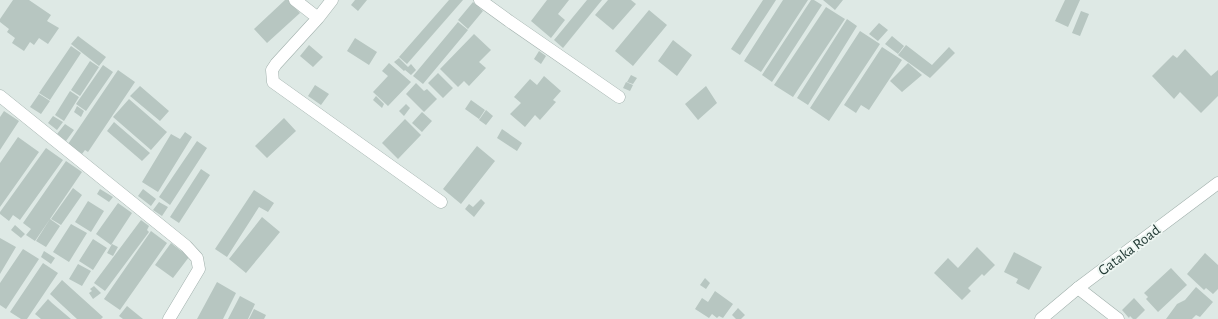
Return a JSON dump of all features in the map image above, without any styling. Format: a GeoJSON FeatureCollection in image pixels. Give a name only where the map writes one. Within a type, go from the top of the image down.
{"type":"FeatureCollection","features":[{"type":"Feature","properties":{"kind":"street"},"geometry":{"type":"LineString","coordinates":[[295,0],[318,18]]}},
{"type":"Feature","properties":{"kind":"street"},"geometry":{"type":"LineString","coordinates":[[332,0],[318,18],[276,64],[272,70],[273,82],[441,202]]}},
{"type":"Feature","properties":{"kind":"street"},"geometry":{"type":"LineString","coordinates":[[480,0],[508,22],[619,97]]}},
{"type":"Feature","properties":{"kind":"street"},"geometry":{"type":"LineString","coordinates":[[0,96],[186,246],[197,258],[199,269],[169,319]]}},
{"type":"Feature","properties":{"kind":"street","name":"Gataka Road"},"geometry":{"type":"LineString","coordinates":[[1041,319],[1078,288],[1218,183]]}},
{"type":"Feature","properties":{"kind":"street"},"geometry":{"type":"LineString","coordinates":[[1078,288],[1118,319]]}},
{"type":"Feature","properties":{"kind":"building"},"geometry":{"type":"Polygon","coordinates":[[[13,0],[29,0],[51,15],[47,21],[59,28],[48,44],[39,38],[34,45],[30,42],[24,51],[12,43],[15,38],[7,32],[9,29],[0,22],[0,19],[13,0]]]}},
{"type":"Feature","properties":{"kind":"building"},"geometry":{"type":"Polygon","coordinates":[[[285,0],[288,0],[300,13],[267,43],[254,29],[285,0]]]}},
{"type":"Feature","properties":{"kind":"building"},"geometry":{"type":"Polygon","coordinates":[[[355,0],[367,0],[358,11],[351,5],[355,0]]]}},
{"type":"Feature","properties":{"kind":"building"},"geometry":{"type":"Polygon","coordinates":[[[449,0],[463,0],[407,64],[399,57],[449,0]]]}},
{"type":"Feature","properties":{"kind":"building"},"geometry":{"type":"Polygon","coordinates":[[[547,0],[569,0],[558,14],[565,20],[551,38],[531,21],[547,0]]]}},
{"type":"Feature","properties":{"kind":"building"},"geometry":{"type":"Polygon","coordinates":[[[587,0],[602,0],[563,48],[554,40],[587,0]]]}},
{"type":"Feature","properties":{"kind":"building"},"geometry":{"type":"Polygon","coordinates":[[[608,0],[631,0],[636,4],[613,30],[595,15],[608,0]]]}},
{"type":"Feature","properties":{"kind":"building"},"geometry":{"type":"Polygon","coordinates":[[[763,0],[776,0],[740,55],[731,49],[763,0]]]}},
{"type":"Feature","properties":{"kind":"building"},"geometry":{"type":"Polygon","coordinates":[[[783,0],[808,0],[761,72],[744,61],[783,0]]]}},
{"type":"Feature","properties":{"kind":"building"},"geometry":{"type":"Polygon","coordinates":[[[811,0],[814,0],[822,5],[772,82],[762,75],[811,0]]]}},
{"type":"Feature","properties":{"kind":"building"},"geometry":{"type":"Polygon","coordinates":[[[823,0],[843,0],[835,10],[823,0]]]}},
{"type":"Feature","properties":{"kind":"building"},"geometry":{"type":"Polygon","coordinates":[[[1065,0],[1080,0],[1068,27],[1055,21],[1065,0]]]}},
{"type":"Feature","properties":{"kind":"building"},"geometry":{"type":"Polygon","coordinates":[[[473,2],[483,11],[468,29],[458,20],[473,2]]]}},
{"type":"Feature","properties":{"kind":"building"},"geometry":{"type":"Polygon","coordinates":[[[826,7],[845,19],[793,97],[774,85],[826,7]]]}},
{"type":"Feature","properties":{"kind":"building"},"geometry":{"type":"Polygon","coordinates":[[[649,10],[667,25],[633,66],[615,51],[649,10]]]}},
{"type":"Feature","properties":{"kind":"building"},"geometry":{"type":"Polygon","coordinates":[[[1081,11],[1089,14],[1080,36],[1072,33],[1081,11]]]}},
{"type":"Feature","properties":{"kind":"building"},"geometry":{"type":"Polygon","coordinates":[[[847,19],[857,26],[808,105],[797,98],[847,19]]]}},
{"type":"Feature","properties":{"kind":"building"},"geometry":{"type":"Polygon","coordinates":[[[458,22],[468,30],[423,84],[413,76],[458,22]]]}},
{"type":"Feature","properties":{"kind":"building"},"geometry":{"type":"Polygon","coordinates":[[[879,23],[888,30],[878,41],[869,34],[879,23]]]}},
{"type":"Feature","properties":{"kind":"building"},"geometry":{"type":"Polygon","coordinates":[[[860,31],[880,44],[829,121],[810,108],[860,31]]]}},
{"type":"Feature","properties":{"kind":"building"},"geometry":{"type":"Polygon","coordinates":[[[474,34],[491,50],[479,62],[486,68],[469,86],[464,81],[458,87],[440,69],[474,34]]]}},
{"type":"Feature","properties":{"kind":"building"},"geometry":{"type":"Polygon","coordinates":[[[78,36],[106,57],[99,66],[71,44],[78,36]]]}},
{"type":"Feature","properties":{"kind":"building"},"geometry":{"type":"Polygon","coordinates":[[[892,36],[904,46],[898,54],[885,44],[892,36]]]}},
{"type":"Feature","properties":{"kind":"building"},"geometry":{"type":"Polygon","coordinates":[[[355,38],[377,52],[369,65],[347,51],[355,38]]]}},
{"type":"Feature","properties":{"kind":"building"},"geometry":{"type":"Polygon","coordinates":[[[673,40],[692,55],[677,76],[658,61],[673,40]]]}},
{"type":"Feature","properties":{"kind":"building"},"geometry":{"type":"Polygon","coordinates":[[[309,45],[323,57],[313,67],[300,56],[309,45]]]}},
{"type":"Feature","properties":{"kind":"building"},"geometry":{"type":"Polygon","coordinates":[[[906,45],[932,65],[949,47],[955,53],[930,78],[898,55],[906,45]]]}},
{"type":"Feature","properties":{"kind":"building"},"geometry":{"type":"Polygon","coordinates":[[[71,46],[81,53],[50,100],[39,93],[71,46]]]}},
{"type":"Feature","properties":{"kind":"building"},"geometry":{"type":"Polygon","coordinates":[[[882,47],[902,60],[869,110],[861,105],[856,113],[844,105],[882,47]]]}},
{"type":"Feature","properties":{"kind":"building"},"geometry":{"type":"Polygon","coordinates":[[[1185,49],[1211,76],[1218,70],[1218,96],[1201,113],[1180,92],[1174,99],[1152,76],[1173,55],[1177,58],[1185,49]]]}},
{"type":"Feature","properties":{"kind":"building"},"geometry":{"type":"Polygon","coordinates":[[[539,51],[546,56],[541,64],[534,59],[539,51]]]}},
{"type":"Feature","properties":{"kind":"building"},"geometry":{"type":"Polygon","coordinates":[[[399,58],[408,67],[411,64],[416,70],[411,75],[394,62],[399,58]]]}},
{"type":"Feature","properties":{"kind":"building"},"geometry":{"type":"Polygon","coordinates":[[[90,61],[99,67],[80,96],[71,90],[90,61]]]}},
{"type":"Feature","properties":{"kind":"building"},"geometry":{"type":"Polygon","coordinates":[[[389,63],[411,82],[388,106],[373,92],[388,76],[382,71],[389,63]]]}},
{"type":"Feature","properties":{"kind":"building"},"geometry":{"type":"Polygon","coordinates":[[[908,63],[922,75],[902,92],[890,81],[908,63]]]}},
{"type":"Feature","properties":{"kind":"building"},"geometry":{"type":"Polygon","coordinates":[[[103,65],[113,72],[86,111],[76,104],[103,65]]]}},
{"type":"Feature","properties":{"kind":"building"},"geometry":{"type":"Polygon","coordinates":[[[118,70],[135,82],[88,152],[85,150],[82,154],[68,144],[118,70]]]}},
{"type":"Feature","properties":{"kind":"building"},"geometry":{"type":"Polygon","coordinates":[[[438,73],[453,88],[443,98],[428,83],[438,73]]]}},
{"type":"Feature","properties":{"kind":"building"},"geometry":{"type":"Polygon","coordinates":[[[631,75],[637,78],[633,84],[627,82],[631,75]]]}},
{"type":"Feature","properties":{"kind":"building"},"geometry":{"type":"Polygon","coordinates":[[[544,76],[561,91],[553,100],[556,102],[540,120],[535,115],[525,127],[510,114],[521,103],[514,97],[530,79],[537,85],[544,76]]]}},
{"type":"Feature","properties":{"kind":"building"},"geometry":{"type":"Polygon","coordinates":[[[626,82],[633,85],[630,91],[623,88],[626,82]]]}},
{"type":"Feature","properties":{"kind":"building"},"geometry":{"type":"Polygon","coordinates":[[[416,83],[424,91],[427,89],[437,99],[424,112],[406,94],[416,83]]]}},
{"type":"Feature","properties":{"kind":"building"},"geometry":{"type":"Polygon","coordinates":[[[315,85],[329,94],[321,105],[308,96],[315,85]]]}},
{"type":"Feature","properties":{"kind":"building"},"geometry":{"type":"Polygon","coordinates":[[[140,86],[169,111],[160,121],[130,96],[140,86]]]}},
{"type":"Feature","properties":{"kind":"building"},"geometry":{"type":"Polygon","coordinates":[[[706,86],[717,103],[698,120],[685,104],[706,86]]]}},
{"type":"Feature","properties":{"kind":"building"},"geometry":{"type":"Polygon","coordinates":[[[70,91],[79,97],[64,121],[55,115],[70,91]]]}},
{"type":"Feature","properties":{"kind":"building"},"geometry":{"type":"Polygon","coordinates":[[[39,94],[50,101],[41,114],[30,107],[39,94]]]}},
{"type":"Feature","properties":{"kind":"building"},"geometry":{"type":"Polygon","coordinates":[[[376,96],[384,104],[382,108],[373,100],[376,96]]]}},
{"type":"Feature","properties":{"kind":"building"},"geometry":{"type":"Polygon","coordinates":[[[129,99],[167,132],[151,150],[113,117],[129,99]]]}},
{"type":"Feature","properties":{"kind":"building"},"geometry":{"type":"Polygon","coordinates":[[[471,100],[485,110],[479,119],[465,109],[471,100]]]}},
{"type":"Feature","properties":{"kind":"building"},"geometry":{"type":"Polygon","coordinates":[[[406,104],[410,108],[404,116],[399,111],[406,104]]]}},
{"type":"Feature","properties":{"kind":"building"},"geometry":{"type":"Polygon","coordinates":[[[77,106],[84,111],[81,117],[74,112],[77,106]]]}},
{"type":"Feature","properties":{"kind":"building"},"geometry":{"type":"Polygon","coordinates":[[[486,110],[493,116],[486,125],[479,120],[486,110]]]}},
{"type":"Feature","properties":{"kind":"building"},"geometry":{"type":"Polygon","coordinates":[[[4,111],[19,121],[0,150],[0,117],[4,111]]]}},
{"type":"Feature","properties":{"kind":"building"},"geometry":{"type":"Polygon","coordinates":[[[422,112],[432,121],[422,132],[412,123],[422,112]]]}},
{"type":"Feature","properties":{"kind":"building"},"geometry":{"type":"Polygon","coordinates":[[[53,116],[63,122],[57,130],[48,123],[53,116]]]}},
{"type":"Feature","properties":{"kind":"building"},"geometry":{"type":"Polygon","coordinates":[[[284,118],[296,131],[267,158],[255,146],[284,118]]]}},
{"type":"Feature","properties":{"kind":"building"},"geometry":{"type":"Polygon","coordinates":[[[405,119],[421,135],[398,159],[382,143],[405,119]]]}},
{"type":"Feature","properties":{"kind":"building"},"geometry":{"type":"Polygon","coordinates":[[[114,122],[150,153],[142,161],[107,131],[114,122]]]}},
{"type":"Feature","properties":{"kind":"building"},"geometry":{"type":"Polygon","coordinates":[[[65,124],[74,130],[66,141],[57,134],[65,124]]]}},
{"type":"Feature","properties":{"kind":"building"},"geometry":{"type":"Polygon","coordinates":[[[502,129],[522,143],[517,151],[497,138],[502,129]]]}},
{"type":"Feature","properties":{"kind":"building"},"geometry":{"type":"Polygon","coordinates":[[[185,132],[192,137],[158,192],[142,182],[171,134],[180,139],[185,132]]]}},
{"type":"Feature","properties":{"kind":"building"},"geometry":{"type":"Polygon","coordinates":[[[18,137],[39,152],[0,207],[0,163],[18,137]]]}},
{"type":"Feature","properties":{"kind":"building"},"geometry":{"type":"Polygon","coordinates":[[[197,141],[207,148],[170,205],[159,197],[197,141]]]}},
{"type":"Feature","properties":{"kind":"building"},"geometry":{"type":"Polygon","coordinates":[[[477,146],[495,161],[461,204],[443,189],[477,146]]]}},
{"type":"Feature","properties":{"kind":"building"},"geometry":{"type":"Polygon","coordinates":[[[46,148],[63,160],[20,220],[13,215],[9,221],[0,214],[0,212],[46,148]]]}},
{"type":"Feature","properties":{"kind":"building"},"geometry":{"type":"Polygon","coordinates":[[[66,161],[82,172],[35,241],[26,235],[31,229],[23,223],[66,161]]]}},
{"type":"Feature","properties":{"kind":"building"},"geometry":{"type":"Polygon","coordinates":[[[201,169],[210,175],[179,223],[170,217],[201,169]]]}},
{"type":"Feature","properties":{"kind":"building"},"geometry":{"type":"Polygon","coordinates":[[[73,188],[82,195],[61,225],[51,219],[73,188]]]}},
{"type":"Feature","properties":{"kind":"building"},"geometry":{"type":"Polygon","coordinates":[[[100,189],[113,197],[109,202],[97,194],[100,189]]]}},
{"type":"Feature","properties":{"kind":"building"},"geometry":{"type":"Polygon","coordinates":[[[143,189],[156,199],[151,206],[138,196],[143,189]]]}},
{"type":"Feature","properties":{"kind":"building"},"geometry":{"type":"Polygon","coordinates":[[[254,190],[274,203],[268,212],[259,207],[227,257],[215,249],[254,190]]]}},
{"type":"Feature","properties":{"kind":"building"},"geometry":{"type":"Polygon","coordinates":[[[481,199],[485,203],[474,217],[465,209],[469,204],[473,207],[481,199]]]}},
{"type":"Feature","properties":{"kind":"building"},"geometry":{"type":"Polygon","coordinates":[[[88,201],[104,211],[91,232],[75,222],[88,201]]]}},
{"type":"Feature","properties":{"kind":"building"},"geometry":{"type":"Polygon","coordinates":[[[159,202],[168,207],[162,216],[153,210],[159,202]]]}},
{"type":"Feature","properties":{"kind":"building"},"geometry":{"type":"Polygon","coordinates":[[[118,203],[132,213],[111,245],[96,234],[118,203]]]}},
{"type":"Feature","properties":{"kind":"building"},"geometry":{"type":"Polygon","coordinates":[[[262,217],[280,232],[246,273],[229,259],[262,217]]]}},
{"type":"Feature","properties":{"kind":"building"},"geometry":{"type":"Polygon","coordinates":[[[50,219],[60,226],[46,247],[36,241],[50,219]]]}},
{"type":"Feature","properties":{"kind":"building"},"geometry":{"type":"Polygon","coordinates":[[[141,220],[149,226],[147,230],[149,232],[105,291],[94,283],[141,220]]]}},
{"type":"Feature","properties":{"kind":"building"},"geometry":{"type":"Polygon","coordinates":[[[71,224],[87,233],[69,262],[53,252],[71,224]]]}},
{"type":"Feature","properties":{"kind":"building"},"geometry":{"type":"Polygon","coordinates":[[[15,225],[25,234],[21,238],[11,230],[15,225]]]}},
{"type":"Feature","properties":{"kind":"building"},"geometry":{"type":"Polygon","coordinates":[[[151,231],[167,243],[120,310],[104,299],[151,231]]]}},
{"type":"Feature","properties":{"kind":"building"},"geometry":{"type":"Polygon","coordinates":[[[0,238],[16,247],[0,274],[0,238]]]}},
{"type":"Feature","properties":{"kind":"building"},"geometry":{"type":"Polygon","coordinates":[[[93,239],[107,248],[93,270],[79,261],[93,239]]]}},
{"type":"Feature","properties":{"kind":"building"},"geometry":{"type":"Polygon","coordinates":[[[171,243],[189,257],[173,278],[155,265],[171,243]]]}},
{"type":"Feature","properties":{"kind":"building"},"geometry":{"type":"Polygon","coordinates":[[[112,244],[118,247],[113,256],[107,253],[112,244]]]}},
{"type":"Feature","properties":{"kind":"building"},"geometry":{"type":"Polygon","coordinates":[[[977,247],[995,265],[984,276],[982,274],[968,288],[971,291],[962,300],[934,273],[948,258],[958,268],[977,247]]]}},
{"type":"Feature","properties":{"kind":"building"},"geometry":{"type":"Polygon","coordinates":[[[23,249],[39,259],[6,309],[0,305],[0,283],[23,249]]]}},
{"type":"Feature","properties":{"kind":"building"},"geometry":{"type":"Polygon","coordinates":[[[44,251],[55,258],[51,264],[41,257],[44,251]]]}},
{"type":"Feature","properties":{"kind":"building"},"geometry":{"type":"Polygon","coordinates":[[[1014,252],[1042,267],[1029,290],[1016,283],[1018,279],[1004,272],[1014,252]]]}},
{"type":"Feature","properties":{"kind":"building"},"geometry":{"type":"Polygon","coordinates":[[[1205,253],[1218,265],[1218,289],[1213,294],[1206,288],[1204,290],[1187,274],[1205,253]]]}},
{"type":"Feature","properties":{"kind":"building"},"geometry":{"type":"Polygon","coordinates":[[[43,263],[58,273],[27,319],[21,319],[10,312],[43,263]]]}},
{"type":"Feature","properties":{"kind":"building"},"geometry":{"type":"Polygon","coordinates":[[[78,264],[91,271],[82,286],[69,279],[78,264]]]}},
{"type":"Feature","properties":{"kind":"building"},"geometry":{"type":"Polygon","coordinates":[[[1171,268],[1187,285],[1158,312],[1146,299],[1148,297],[1144,293],[1171,268]]]}},
{"type":"Feature","properties":{"kind":"building"},"geometry":{"type":"Polygon","coordinates":[[[705,278],[710,283],[706,289],[700,285],[705,278]]]}},
{"type":"Feature","properties":{"kind":"building"},"geometry":{"type":"Polygon","coordinates":[[[62,280],[103,317],[101,319],[77,319],[50,294],[62,280]]]}},
{"type":"Feature","properties":{"kind":"building"},"geometry":{"type":"Polygon","coordinates":[[[217,282],[236,293],[223,319],[197,319],[217,282]]]}},
{"type":"Feature","properties":{"kind":"building"},"geometry":{"type":"Polygon","coordinates":[[[94,286],[101,293],[93,299],[89,293],[92,291],[90,289],[94,286]]]}},
{"type":"Feature","properties":{"kind":"building"},"geometry":{"type":"Polygon","coordinates":[[[1196,287],[1213,302],[1200,317],[1196,315],[1192,319],[1166,319],[1177,304],[1185,300],[1196,287]]]}},
{"type":"Feature","properties":{"kind":"building"},"geometry":{"type":"Polygon","coordinates":[[[715,291],[733,304],[723,318],[719,316],[717,318],[712,314],[709,318],[695,309],[702,298],[708,302],[715,291]]]}},
{"type":"Feature","properties":{"kind":"building"},"geometry":{"type":"Polygon","coordinates":[[[240,296],[255,304],[248,319],[228,319],[240,296]]]}},
{"type":"Feature","properties":{"kind":"building"},"geometry":{"type":"Polygon","coordinates":[[[1134,298],[1145,310],[1136,319],[1133,319],[1130,316],[1129,318],[1122,310],[1134,298]]]}},
{"type":"Feature","properties":{"kind":"building"},"geometry":{"type":"Polygon","coordinates":[[[48,299],[71,319],[41,319],[35,314],[48,299]]]}},
{"type":"Feature","properties":{"kind":"building"},"geometry":{"type":"Polygon","coordinates":[[[127,306],[143,319],[123,319],[119,316],[127,306]]]}},
{"type":"Feature","properties":{"kind":"building"},"geometry":{"type":"Polygon","coordinates":[[[738,308],[745,315],[741,319],[736,319],[732,315],[738,308]]]}},
{"type":"Feature","properties":{"kind":"building"},"geometry":{"type":"Polygon","coordinates":[[[254,309],[266,315],[264,319],[249,319],[254,309]]]}}]}
